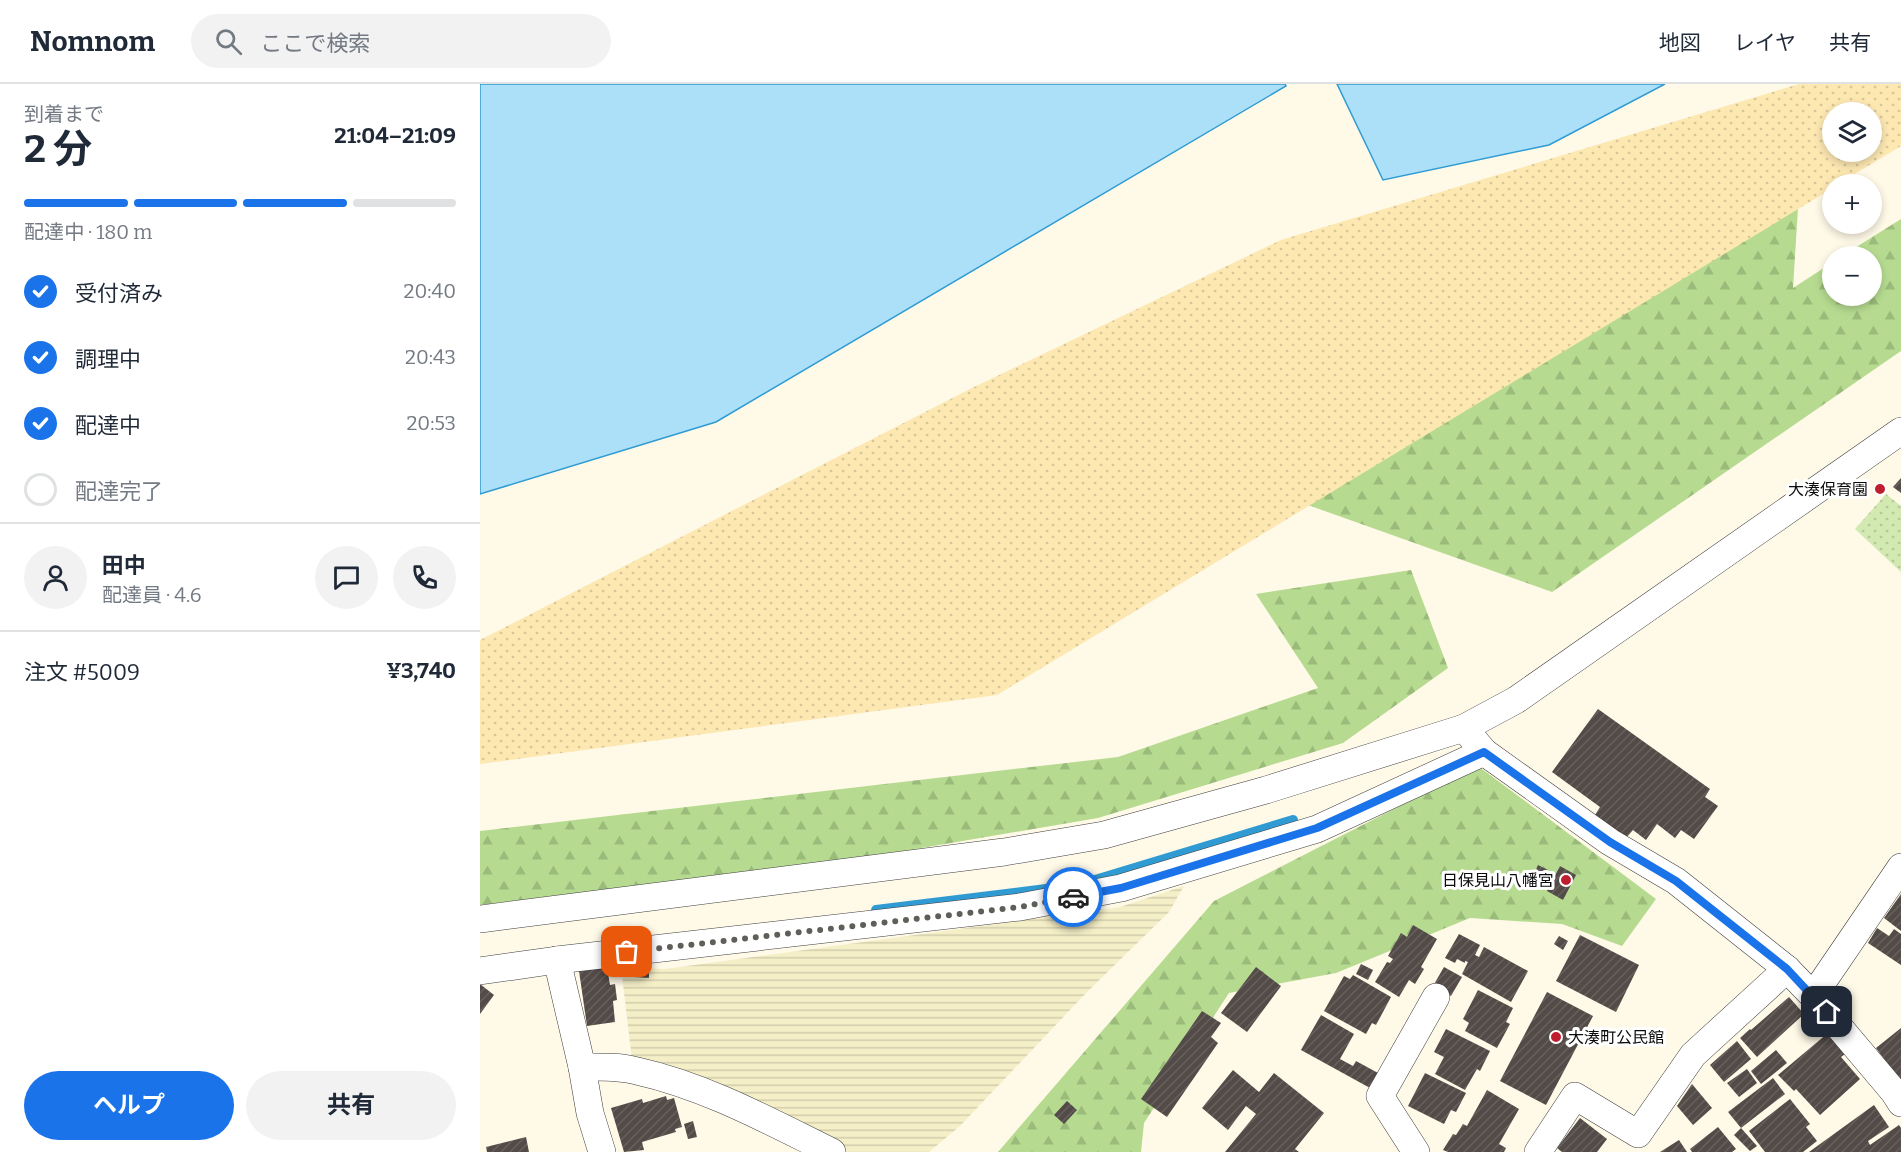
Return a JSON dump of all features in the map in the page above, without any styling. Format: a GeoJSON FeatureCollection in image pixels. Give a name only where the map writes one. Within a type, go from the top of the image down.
{"type":"FeatureCollection","features":[{"type":"Feature","properties":{"kind":"street"},"geometry":{"type":"LineString","coordinates":[[480,919],[1004,852],[1104,835],[1266,790],[1464,728],[1516,700],[1901,431]]}},
{"type":"Feature","properties":{"kind":"street"},"geometry":{"type":"LineString","coordinates":[[1464,728],[1484,752],[1610,842],[1676,881],[1787,969],[1813,996],[1901,1102]]}},
{"type":"Feature","properties":{"kind":"street"},"geometry":{"type":"LineString","coordinates":[[480,970],[1020,907],[1121,888],[1317,828],[1484,752]]}},
{"type":"Feature","properties":{"kind":"street"},"geometry":{"type":"LineString","coordinates":[[1813,996],[1900,871]]}},
{"type":"Feature","properties":{"kind":"street"},"geometry":{"type":"LineString","coordinates":[[557,960],[582,1066],[590,1113],[603,1152]]}},
{"type":"Feature","properties":{"kind":"street"},"geometry":{"type":"LineString","coordinates":[[1539,1152],[1575,1096],[1635,1143],[1693,1055],[1787,969]]}},
{"type":"Feature","properties":{"kind":"street"},"geometry":{"type":"LineString","coordinates":[[1416,1152],[1380,1096],[1436,996]]}},
{"type":"Feature","properties":{"kind":"street"},"geometry":{"type":"LineString","coordinates":[[582,1066],[611,1066],[636,1070],[686,1086],[755,1114],[832,1152]]}},
{"type":"Feature","properties":{"kind":"shaded area"},"geometry":{"type":"Polygon","coordinates":[[[1184,886],[1169,912],[1087,992],[960,1126],[929,1152],[847,1152],[731,1092],[632,1060],[621,967],[665,969],[1120,907],[1184,886]]]}},
{"type":"Feature","properties":{"kind":"green space"},"geometry":{"type":"Polygon","coordinates":[[[1798,208],[1793,288],[1822,269],[1822,306],[1882,306],[1882,246],[1858,246],[1877,234],[1882,234],[1882,231],[1901,219],[1901,351],[1552,592],[1263,489],[1798,208]]]}},
{"type":"Feature","properties":{"kind":"green space"},"geometry":{"type":"Polygon","coordinates":[[[1886,494],[1901,506],[1901,572],[1855,529],[1886,494]]]}},
{"type":"Feature","properties":{"kind":"green space"},"geometry":{"type":"Polygon","coordinates":[[[1411,570],[1448,668],[1343,743],[1098,818],[869,857],[480,905],[480,831],[1118,757],[1318,688],[1256,594],[1411,570]]]}},
{"type":"Feature","properties":{"kind":"green space"},"geometry":{"type":"Polygon","coordinates":[[[1478,766],[1656,899],[1622,946],[1562,924],[1470,918],[1336,973],[1229,993],[1144,1123],[1141,1152],[998,1152],[1214,901],[1478,766]]]}},
{"type":"Feature","properties":{"kind":"sand"},"geometry":{"type":"Polygon","coordinates":[[[1799,84],[1901,84],[1901,146],[1882,157],[1882,102],[1822,102],[1822,162],[1874,162],[1855,174],[1822,174],[1822,195],[997,695],[480,764],[480,640],[972,388],[1281,240],[1799,84]]]}},
{"type":"Feature","properties":{"kind":"water"},"geometry":{"type":"Polygon","coordinates":[[[480,84],[1285,84],[1286,86],[716,422],[480,494],[480,84]]]}},
{"type":"Feature","properties":{"kind":"water"},"geometry":{"type":"Polygon","coordinates":[[[1337,84],[1665,84],[1549,145],[1383,180],[1337,84]]]}},
{"type":"Feature","properties":{"kind":"building"},"geometry":{"type":"Polygon","coordinates":[[[1901,478],[1901,493],[1893,487],[1901,478]]]}},
{"type":"Feature","properties":{"kind":"building"},"geometry":{"type":"Polygon","coordinates":[[[1598,709],[1710,789],[1705,797],[1718,806],[1694,839],[1681,830],[1675,838],[1657,824],[1646,840],[1633,830],[1626,838],[1595,815],[1600,807],[1552,772],[1598,709]]]}},
{"type":"Feature","properties":{"kind":"building"},"geometry":{"type":"Polygon","coordinates":[[[1538,865],[1548,870],[1543,879],[1534,874],[1538,865]]]}},
{"type":"Feature","properties":{"kind":"building"},"geometry":{"type":"Polygon","coordinates":[[[1560,866],[1576,875],[1563,900],[1547,891],[1560,866]]]}},
{"type":"Feature","properties":{"kind":"building"},"geometry":{"type":"Polygon","coordinates":[[[1901,894],[1901,931],[1884,918],[1901,894]]]}},
{"type":"Feature","properties":{"kind":"building"},"geometry":{"type":"Polygon","coordinates":[[[1413,925],[1437,939],[1421,967],[1424,969],[1415,984],[1409,980],[1399,997],[1375,982],[1387,962],[1390,963],[1393,959],[1388,956],[1401,933],[1407,937],[1413,925]]]}},
{"type":"Feature","properties":{"kind":"building"},"geometry":{"type":"Polygon","coordinates":[[[1877,928],[1889,936],[1894,929],[1901,934],[1901,965],[1868,943],[1877,928]]]}},
{"type":"Feature","properties":{"kind":"building"},"geometry":{"type":"Polygon","coordinates":[[[1459,934],[1480,945],[1475,955],[1479,957],[1484,947],[1528,971],[1511,1002],[1462,974],[1468,962],[1457,959],[1455,963],[1445,958],[1459,934]]]}},
{"type":"Feature","properties":{"kind":"building"},"geometry":{"type":"Polygon","coordinates":[[[1580,935],[1639,965],[1616,1012],[1556,981],[1580,935]]]}},
{"type":"Feature","properties":{"kind":"building"},"geometry":{"type":"Polygon","coordinates":[[[1559,936],[1568,941],[1563,950],[1554,944],[1559,936]]]}},
{"type":"Feature","properties":{"kind":"building"},"geometry":{"type":"Polygon","coordinates":[[[1361,964],[1373,970],[1368,980],[1356,974],[1361,964]]]}},
{"type":"Feature","properties":{"kind":"building"},"geometry":{"type":"Polygon","coordinates":[[[607,967],[610,985],[615,984],[617,1000],[613,1001],[615,1022],[587,1026],[579,971],[607,967]]]}},
{"type":"Feature","properties":{"kind":"building"},"geometry":{"type":"Polygon","coordinates":[[[634,967],[649,968],[649,978],[634,977],[634,967]]]}},
{"type":"Feature","properties":{"kind":"building"},"geometry":{"type":"Polygon","coordinates":[[[1256,967],[1281,986],[1247,1032],[1221,1013],[1256,967]]]}},
{"type":"Feature","properties":{"kind":"building"},"geometry":{"type":"Polygon","coordinates":[[[1444,967],[1462,977],[1451,996],[1433,986],[1444,967]]]}},
{"type":"Feature","properties":{"kind":"building"},"geometry":{"type":"Polygon","coordinates":[[[1353,975],[1391,997],[1376,1025],[1372,1023],[1366,1034],[1324,1011],[1344,976],[1350,979],[1353,975]]]}},
{"type":"Feature","properties":{"kind":"building"},"geometry":{"type":"Polygon","coordinates":[[[480,984],[494,995],[480,1014],[480,984]]]}},
{"type":"Feature","properties":{"kind":"building"},"geometry":{"type":"Polygon","coordinates":[[[1478,990],[1513,1008],[1506,1022],[1510,1024],[1497,1048],[1465,1031],[1469,1023],[1463,1019],[1478,990]]]}},
{"type":"Feature","properties":{"kind":"building"},"geometry":{"type":"Polygon","coordinates":[[[1547,992],[1593,1016],[1546,1105],[1500,1081],[1547,992]]]}},
{"type":"Feature","properties":{"kind":"building"},"geometry":{"type":"Polygon","coordinates":[[[1789,997],[1804,1014],[1757,1057],[1740,1038],[1789,997]]]}},
{"type":"Feature","properties":{"kind":"building"},"geometry":{"type":"Polygon","coordinates":[[[1202,1011],[1221,1023],[1211,1037],[1218,1043],[1167,1117],[1141,1099],[1202,1011]]]}},
{"type":"Feature","properties":{"kind":"building"},"geometry":{"type":"Polygon","coordinates":[[[1321,1015],[1354,1034],[1340,1059],[1353,1066],[1356,1061],[1378,1073],[1370,1088],[1301,1050],[1321,1015]]]}},
{"type":"Feature","properties":{"kind":"building"},"geometry":{"type":"Polygon","coordinates":[[[1901,1028],[1901,1082],[1876,1048],[1901,1028]]]}},
{"type":"Feature","properties":{"kind":"building"},"geometry":{"type":"Polygon","coordinates":[[[1446,1029],[1490,1051],[1480,1071],[1477,1069],[1465,1090],[1435,1074],[1444,1057],[1434,1052],[1446,1029]]]}},
{"type":"Feature","properties":{"kind":"building"},"geometry":{"type":"Polygon","coordinates":[[[1828,1033],[1845,1054],[1841,1057],[1860,1079],[1820,1115],[1796,1089],[1794,1091],[1778,1075],[1828,1033]]]}},
{"type":"Feature","properties":{"kind":"building"},"geometry":{"type":"Polygon","coordinates":[[[1737,1041],[1751,1059],[1724,1082],[1710,1065],[1737,1041]]]}},
{"type":"Feature","properties":{"kind":"building"},"geometry":{"type":"Polygon","coordinates":[[[1776,1050],[1787,1063],[1761,1084],[1751,1071],[1776,1050]]]}},
{"type":"Feature","properties":{"kind":"building"},"geometry":{"type":"Polygon","coordinates":[[[1747,1069],[1757,1083],[1739,1097],[1727,1083],[1747,1069]]]}},
{"type":"Feature","properties":{"kind":"building"},"geometry":{"type":"Polygon","coordinates":[[[1233,1070],[1259,1092],[1274,1073],[1324,1113],[1295,1149],[1299,1152],[1225,1152],[1256,1114],[1246,1106],[1228,1130],[1202,1108],[1233,1070]]]}},
{"type":"Feature","properties":{"kind":"building"},"geometry":{"type":"Polygon","coordinates":[[[1425,1073],[1466,1093],[1456,1112],[1451,1110],[1444,1124],[1408,1106],[1425,1073]]]}},
{"type":"Feature","properties":{"kind":"building"},"geometry":{"type":"Polygon","coordinates":[[[1773,1078],[1785,1094],[1741,1128],[1728,1112],[1773,1078]]]}},
{"type":"Feature","properties":{"kind":"building"},"geometry":{"type":"Polygon","coordinates":[[[1692,1084],[1712,1108],[1693,1125],[1677,1106],[1692,1084]]]}},
{"type":"Feature","properties":{"kind":"building"},"geometry":{"type":"Polygon","coordinates":[[[1487,1090],[1519,1109],[1499,1144],[1506,1148],[1504,1152],[1448,1152],[1443,1150],[1453,1134],[1456,1135],[1463,1124],[1467,1126],[1487,1090]]]}},
{"type":"Feature","properties":{"kind":"building"},"geometry":{"type":"Polygon","coordinates":[[[666,1096],[667,1100],[674,1098],[682,1127],[675,1129],[676,1132],[642,1142],[644,1150],[624,1152],[611,1108],[642,1099],[643,1103],[666,1096]]]}},
{"type":"Feature","properties":{"kind":"building"},"geometry":{"type":"Polygon","coordinates":[[[1790,1099],[1810,1124],[1806,1127],[1817,1141],[1803,1152],[1765,1152],[1749,1131],[1790,1099]]]}},
{"type":"Feature","properties":{"kind":"building"},"geometry":{"type":"Polygon","coordinates":[[[1067,1101],[1077,1110],[1064,1124],[1054,1115],[1067,1101]]]}},
{"type":"Feature","properties":{"kind":"building"},"geometry":{"type":"Polygon","coordinates":[[[1874,1105],[1889,1127],[1868,1141],[1870,1145],[1899,1125],[1901,1152],[1809,1152],[1874,1105]]]}},
{"type":"Feature","properties":{"kind":"building"},"geometry":{"type":"Polygon","coordinates":[[[1580,1118],[1607,1139],[1597,1152],[1562,1152],[1557,1148],[1580,1118]]]}},
{"type":"Feature","properties":{"kind":"building"},"geometry":{"type":"Polygon","coordinates":[[[693,1121],[697,1137],[688,1139],[684,1124],[693,1121]]]}},
{"type":"Feature","properties":{"kind":"building"},"geometry":{"type":"Polygon","coordinates":[[[1718,1127],[1736,1149],[1732,1152],[1692,1152],[1690,1149],[1718,1127]]]}},
{"type":"Feature","properties":{"kind":"building"},"geometry":{"type":"Polygon","coordinates":[[[1741,1128],[1757,1146],[1750,1151],[1734,1135],[1741,1128]]]}},
{"type":"Feature","properties":{"kind":"building"},"geometry":{"type":"Polygon","coordinates":[[[526,1137],[529,1152],[487,1152],[486,1147],[526,1137]]]}},
{"type":"Feature","properties":{"kind":"building"},"geometry":{"type":"Polygon","coordinates":[[[1679,1140],[1687,1152],[1660,1152],[1679,1140]]]}},
{"type":"Feature","properties":{"kind":"waterway"},"geometry":{"type":"LineString","coordinates":[[1095,880],[1293,820]]}},
{"type":"Feature","properties":{"kind":"waterway"},"geometry":{"type":"LineString","coordinates":[[876,910],[1054,888]]}},
{"type":"Feature","properties":{"kind":"way so far"},"geometry":{"type":"LineString","coordinates":[[627,952],[1020,907],[1073,897]]}},
{"type":"Feature","properties":{"kind":"place","name":"大湊保育園"},"geometry":{"type":"Point","coordinates":[1880,489]}},
{"type":"Feature","properties":{"kind":"place","name":"日保見山八幡宮"},"geometry":{"type":"Point","coordinates":[1566,880]}},
{"type":"Feature","properties":{"kind":"place","name":"大湊町公民館"},"geometry":{"type":"Point","coordinates":[1556,1037]}},
{"type":"Feature","properties":{"kind":"route"},"geometry":{"type":"LineString","coordinates":[[1073,897],[1121,888],[1317,828],[1484,752],[1610,842],[1676,881],[1787,969],[1827,1012]]}}]}
